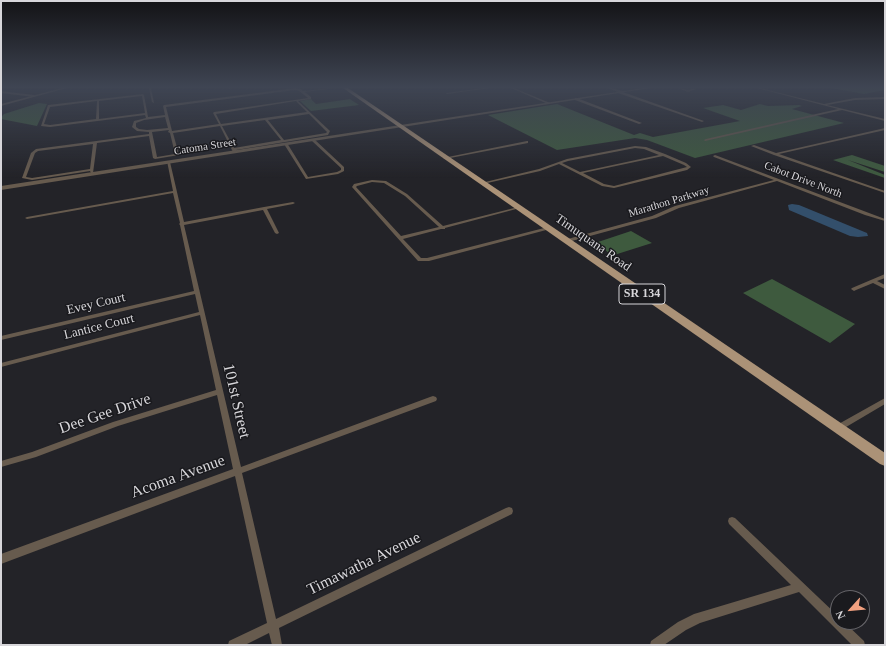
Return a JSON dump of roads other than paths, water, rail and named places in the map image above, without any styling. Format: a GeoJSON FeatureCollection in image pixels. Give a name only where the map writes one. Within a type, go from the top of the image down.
{"type":"FeatureCollection","features":[{"type":"Feature","properties":{"kind":"main road","name":"Timuquana Road"},"geometry":{"type":"LineString","coordinates":[[389,118],[885,460]]}},
{"type":"Feature","properties":{"kind":"street"},"geometry":{"type":"LineString","coordinates":[[45,118],[42,125],[50,126],[120,118]]}},
{"type":"Feature","properties":{"kind":"street"},"geometry":{"type":"LineString","coordinates":[[143,118],[135,122],[134,127],[138,130],[150,133]]}},
{"type":"Feature","properties":{"kind":"street"},"geometry":{"type":"LineString","coordinates":[[150,133],[155,158],[166,160],[176,155],[167,118]]}},
{"type":"Feature","properties":{"kind":"street"},"geometry":{"type":"LineString","coordinates":[[217,118],[235,150]]}},
{"type":"Feature","properties":{"kind":"street"},"geometry":{"type":"LineString","coordinates":[[94,142],[92,172],[32,179],[24,178],[34,152],[94,142],[150,133],[159,130],[221,125],[272,118]]}},
{"type":"Feature","properties":{"kind":"street"},"geometry":{"type":"LineString","coordinates":[[284,142],[327,134],[329,132],[314,118]]}},
{"type":"Feature","properties":{"kind":"street","name":"Catoma Street"},"geometry":{"type":"LineString","coordinates":[[1,188],[166,160],[284,142],[313,140],[451,118]]}},
{"type":"Feature","properties":{"kind":"street"},"geometry":{"type":"LineString","coordinates":[[627,118],[640,123]]}},
{"type":"Feature","properties":{"kind":"street"},"geometry":{"type":"LineString","coordinates":[[695,118],[703,121]]}},
{"type":"Feature","properties":{"kind":"street"},"geometry":{"type":"LineString","coordinates":[[706,140],[802,118]]}},
{"type":"Feature","properties":{"kind":"street"},"geometry":{"type":"LineString","coordinates":[[266,119],[284,142],[307,178],[338,173],[343,170],[343,168],[313,140]]}},
{"type":"Feature","properties":{"kind":"street"},"geometry":{"type":"LineString","coordinates":[[775,154],[885,129]]}},
{"type":"Feature","properties":{"kind":"street"},"geometry":{"type":"LineString","coordinates":[[445,158],[527,142]]}},
{"type":"Feature","properties":{"kind":"street"},"geometry":{"type":"LineString","coordinates":[[483,183],[540,170],[559,163],[635,146],[664,155],[689,167],[614,187],[603,185],[559,163]]}},
{"type":"Feature","properties":{"kind":"street"},"geometry":{"type":"LineString","coordinates":[[753,146],[885,192]]}},
{"type":"Feature","properties":{"kind":"street"},"geometry":{"type":"LineString","coordinates":[[580,173],[664,155]]}},
{"type":"Feature","properties":{"kind":"street","name":"Cabot Drive North"},"geometry":{"type":"LineString","coordinates":[[715,156],[885,220]]}},
{"type":"Feature","properties":{"kind":"street","name":"101st Street"},"geometry":{"type":"LineString","coordinates":[[166,160],[277,645]]}},
{"type":"Feature","properties":{"kind":"street","name":"Marathon Parkway"},"geometry":{"type":"LineString","coordinates":[[566,241],[654,217],[678,207],[777,180]]}},
{"type":"Feature","properties":{"kind":"street"},"geometry":{"type":"LineString","coordinates":[[443,228],[406,196],[385,182],[372,181],[355,185],[354,187],[420,260],[548,228]]}},
{"type":"Feature","properties":{"kind":"street"},"geometry":{"type":"LineString","coordinates":[[27,218],[174,192]]}},
{"type":"Feature","properties":{"kind":"street"},"geometry":{"type":"LineString","coordinates":[[181,224],[293,203]]}},
{"type":"Feature","properties":{"kind":"street"},"geometry":{"type":"LineString","coordinates":[[264,208],[277,233]]}},
{"type":"Feature","properties":{"kind":"street"},"geometry":{"type":"LineString","coordinates":[[400,238],[518,208]]}},
{"type":"Feature","properties":{"kind":"street"},"geometry":{"type":"LineString","coordinates":[[854,289],[885,276]]}},
{"type":"Feature","properties":{"kind":"street"},"geometry":{"type":"LineString","coordinates":[[873,281],[885,287]]}},
{"type":"Feature","properties":{"kind":"street","name":"Evey Court"},"geometry":{"type":"LineString","coordinates":[[1,338],[196,292]]}},
{"type":"Feature","properties":{"kind":"street","name":"Lantice Court"},"geometry":{"type":"LineString","coordinates":[[1,365],[202,313]]}},
{"type":"Feature","properties":{"kind":"street","name":"Dee Gee Drive"},"geometry":{"type":"LineString","coordinates":[[1,464],[33,455],[116,424],[219,392]]}},
{"type":"Feature","properties":{"kind":"street","name":"Acoma Avenue"},"geometry":{"type":"LineString","coordinates":[[1,559],[433,399]]}},
{"type":"Feature","properties":{"kind":"street"},"geometry":{"type":"LineString","coordinates":[[838,428],[885,401]]}},
{"type":"Feature","properties":{"kind":"street","name":"Timawatha Avenue"},"geometry":{"type":"LineString","coordinates":[[233,645],[509,511]]}},
{"type":"Feature","properties":{"kind":"street"},"geometry":{"type":"LineString","coordinates":[[732,521],[860,645]]}},
{"type":"Feature","properties":{"kind":"street"},"geometry":{"type":"LineString","coordinates":[[654,645],[682,626],[698,618],[800,587]]}},
{"type":"Feature","properties":{"kind":"water"},"geometry":{"type":"Polygon","coordinates":[[[788,205],[799,205],[867,233],[868,236],[850,236],[789,210],[788,205]]]}}]}
